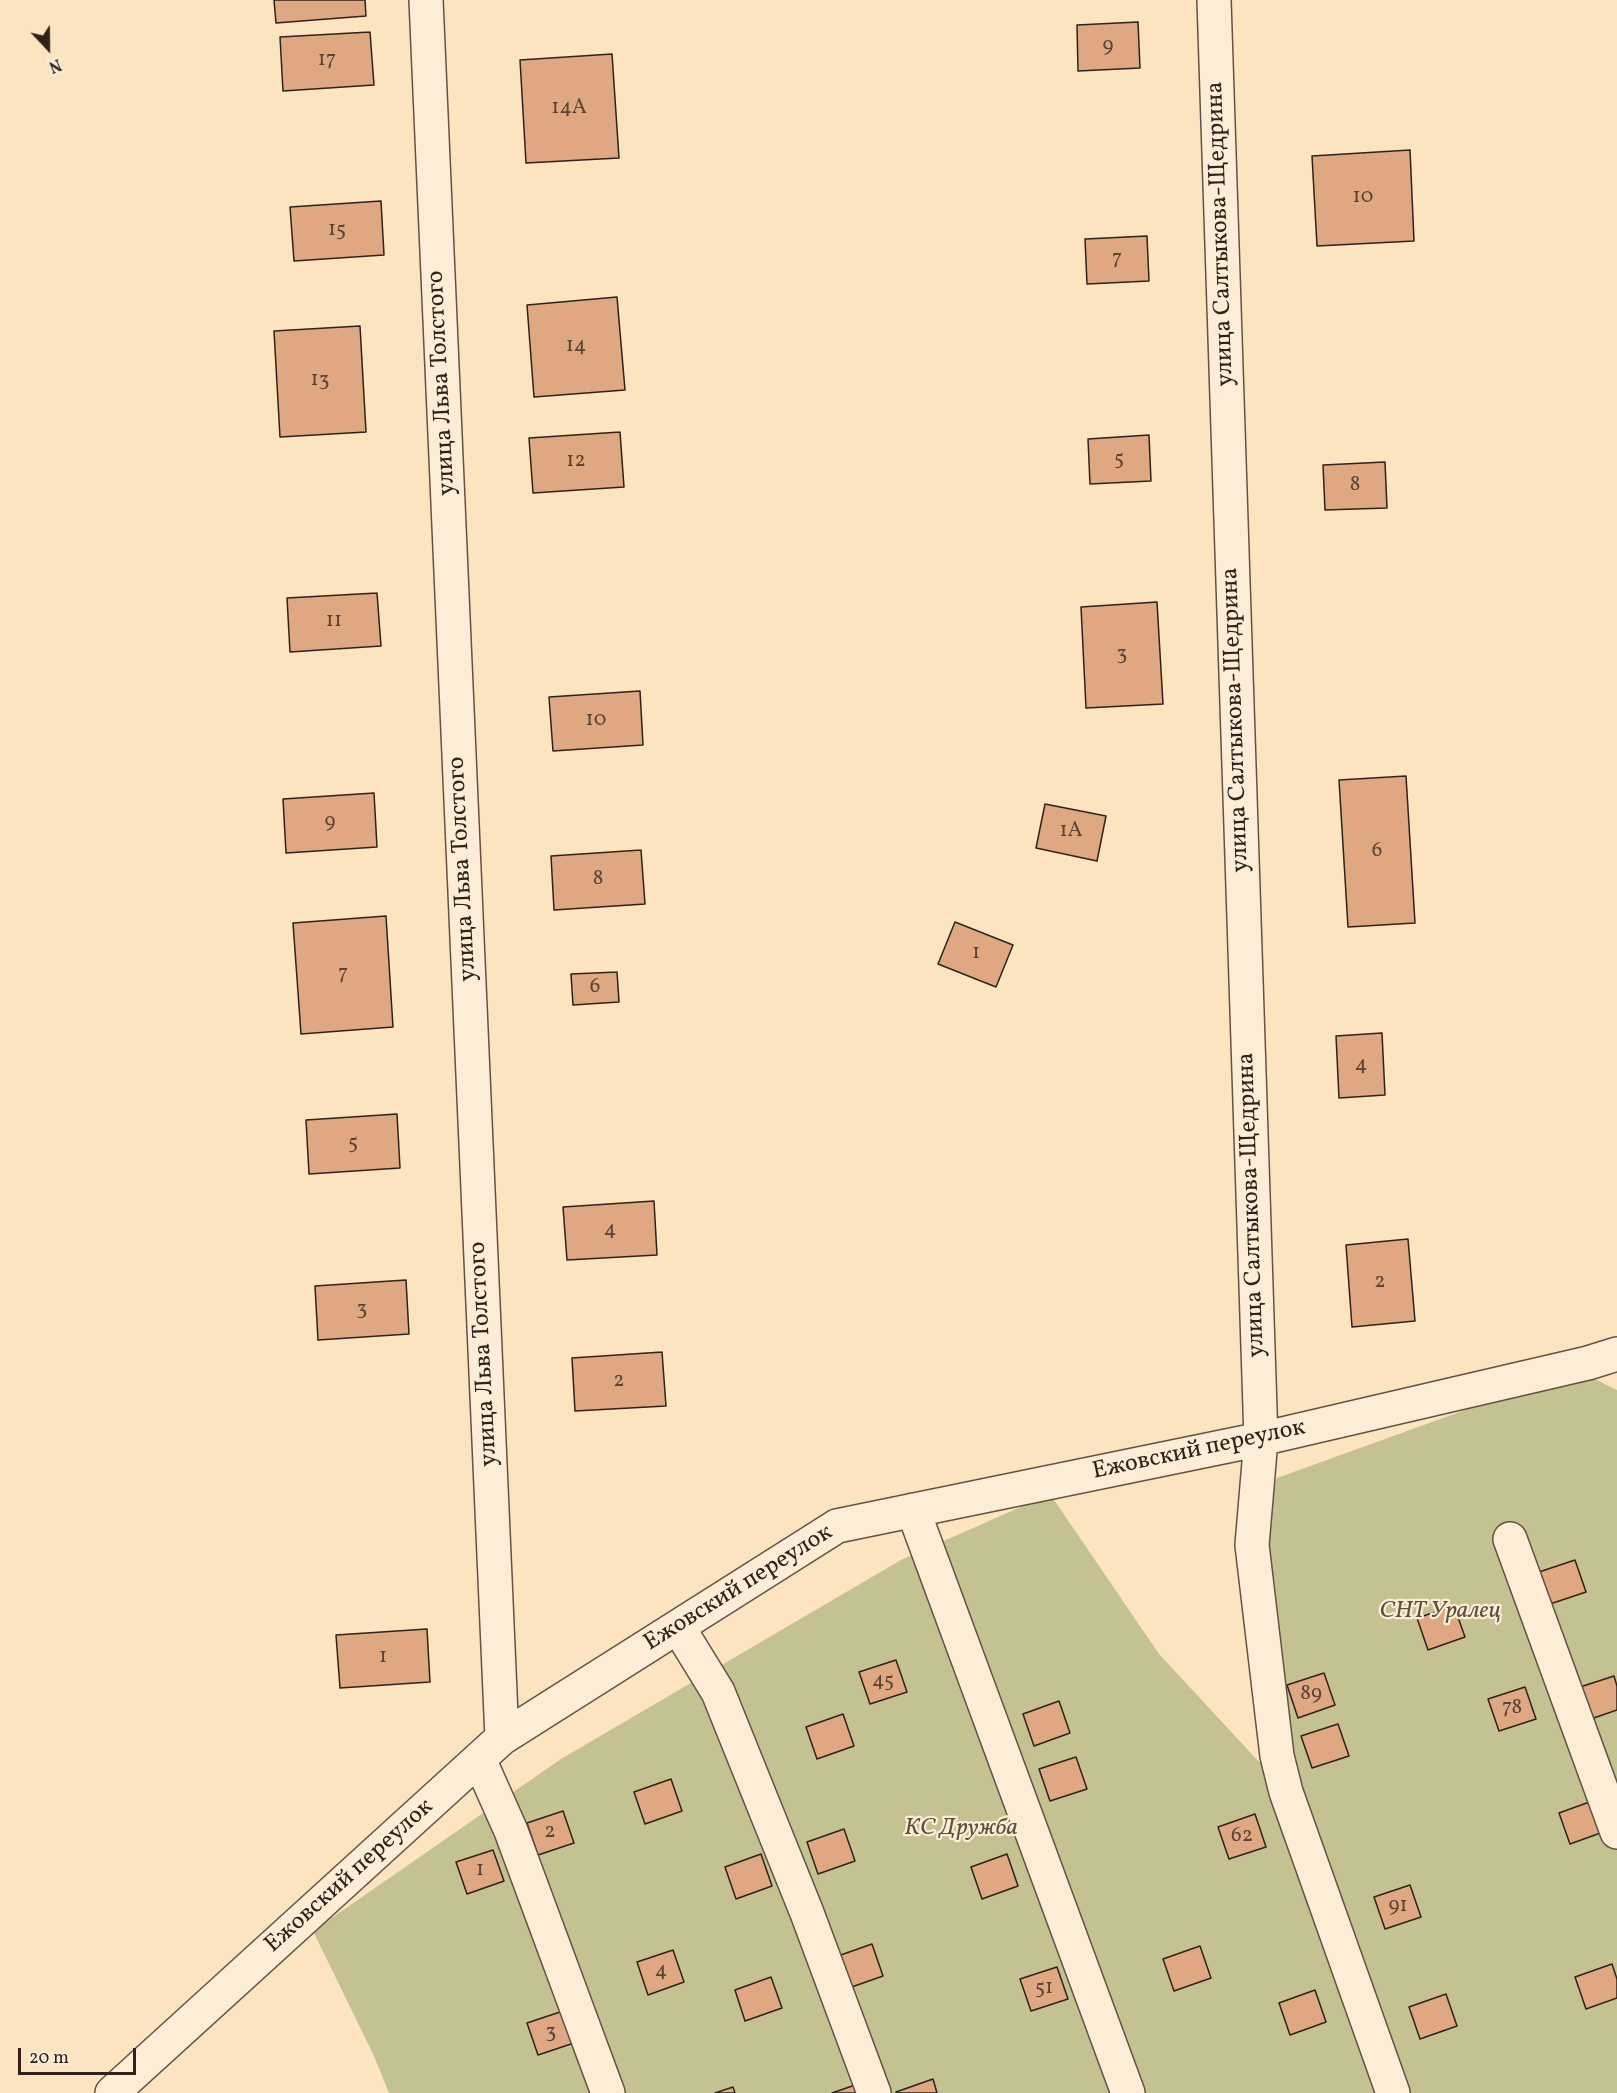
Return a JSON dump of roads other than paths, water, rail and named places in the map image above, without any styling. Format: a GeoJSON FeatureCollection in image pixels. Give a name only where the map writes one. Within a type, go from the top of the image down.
{"type":"FeatureCollection","features":[{"type":"Feature","properties":{"kind":"street","name":"улица Льва Толстого"},"geometry":{"type":"LineString","coordinates":[[426,0],[490,1748]]}},
{"type":"Feature","properties":{"kind":"street","name":"улица Салтыкова-Щедрина"},"geometry":{"type":"LineString","coordinates":[[1214,0],[1261,1439],[1252,1545],[1277,1756],[1286,1792],[1393,2093]]}},
{"type":"Feature","properties":{"kind":"street","name":"Ежовский переулок"},"geometry":{"type":"LineString","coordinates":[[112,2093],[490,1748],[837,1526],[1607,1365]]}},
{"type":"Feature","properties":{"kind":"street"},"geometry":{"type":"LineString","coordinates":[[913,1510],[1128,2093]]}},
{"type":"Feature","properties":{"kind":"street"},"geometry":{"type":"LineString","coordinates":[[1510,1539],[1617,1832]]}},
{"type":"Feature","properties":{"kind":"street"},"geometry":{"type":"LineString","coordinates":[[678,1627],[718,1692],[807,1913],[874,2093]]}},
{"type":"Feature","properties":{"kind":"street"},"geometry":{"type":"LineString","coordinates":[[490,1748],[511,1831],[608,2093]]}},
{"type":"Feature","properties":{"kind":"park label","name":"СНТ Уралец"},"geometry":{"type":"Point","coordinates":[1440,1613]}},
{"type":"Feature","properties":{"kind":"park label","name":"КС Дружба"},"geometry":{"type":"Point","coordinates":[961,1830]}}]}
